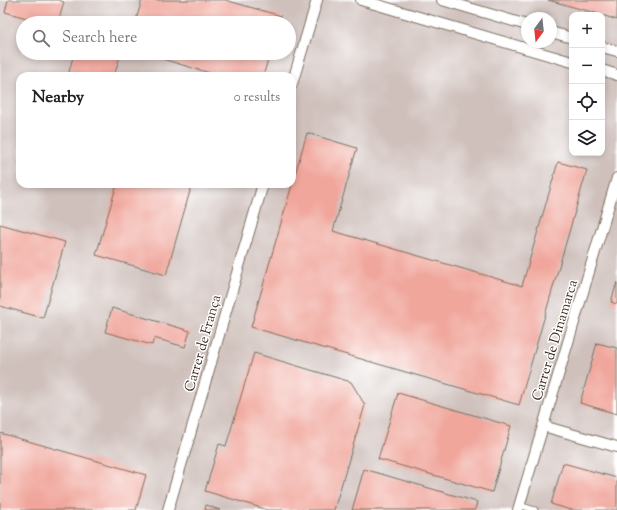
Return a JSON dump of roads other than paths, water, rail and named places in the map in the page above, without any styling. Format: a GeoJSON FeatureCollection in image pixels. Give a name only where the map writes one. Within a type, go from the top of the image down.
{"type":"FeatureCollection","features":[{"type":"Feature","properties":{"kind":"street"},"geometry":{"type":"LineString","coordinates":[[295,72],[316,0]]}},
{"type":"Feature","properties":{"kind":"street"},"geometry":{"type":"LineString","coordinates":[[360,0],[569,61]]}},
{"type":"Feature","properties":{"kind":"street"},"geometry":{"type":"LineString","coordinates":[[442,0],[521,23]]}},
{"type":"Feature","properties":{"kind":"street"},"geometry":{"type":"LineString","coordinates":[[557,34],[569,37]]}},
{"type":"Feature","properties":{"kind":"street"},"geometry":{"type":"LineString","coordinates":[[605,48],[617,51]]}},
{"type":"Feature","properties":{"kind":"street"},"geometry":{"type":"LineString","coordinates":[[605,71],[617,75]]}},
{"type":"Feature","properties":{"kind":"street","name":"Carrer de Dinamarca"},"geometry":{"type":"LineString","coordinates":[[518,508],[617,178]]}},
{"type":"Feature","properties":{"kind":"street","name":"Carrer de França"},"geometry":{"type":"LineString","coordinates":[[168,510],[262,188]]}},
{"type":"Feature","properties":{"kind":"street"},"geometry":{"type":"LineString","coordinates":[[543,426],[617,447]]}},
{"type":"Feature","properties":{"kind":"lane"},"geometry":{"type":"LineString","coordinates":[[518,508],[535,510]]}}]}
